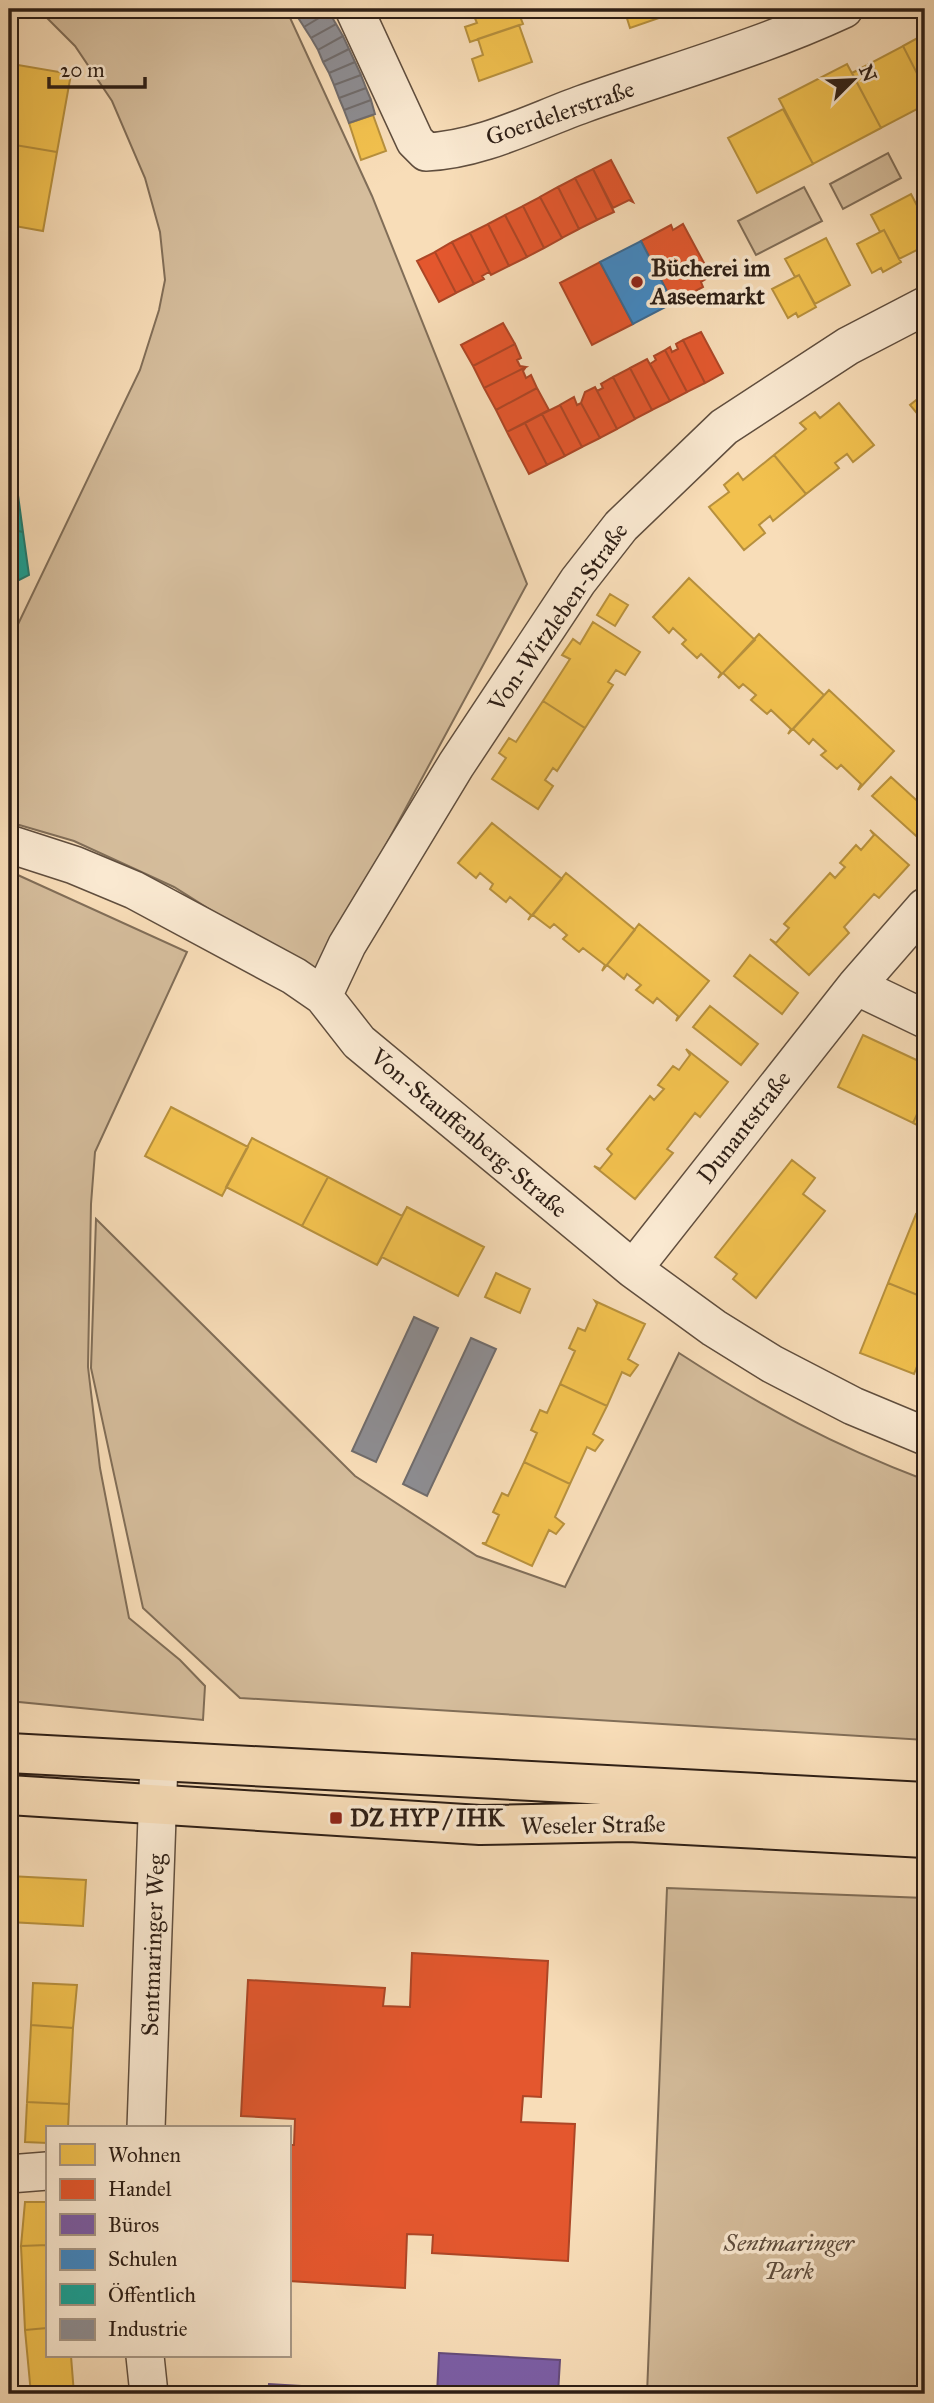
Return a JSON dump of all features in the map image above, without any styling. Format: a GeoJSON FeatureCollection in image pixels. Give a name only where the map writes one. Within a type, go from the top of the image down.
{"type":"FeatureCollection","features":[{"type":"Feature","properties":{"kind":"main road","name":"Weseler Straße"},"geometry":{"type":"LineString","coordinates":[[9,1753],[925,1802]]}},
{"type":"Feature","properties":{"kind":"main road","name":"Weseler Straße"},"geometry":{"type":"LineString","coordinates":[[9,1795],[480,1825],[629,1822],[925,1838]]}},
{"type":"Feature","properties":{"kind":"street","name":"Goerdelerstraße"},"geometry":{"type":"LineString","coordinates":[[355,9],[415,141],[426,152],[449,151],[489,138],[727,56],[844,9]]}},
{"type":"Feature","properties":{"kind":"street","name":"Von-Witzleben-Straße"},"geometry":{"type":"LineString","coordinates":[[323,996],[347,945],[464,753],[578,581],[621,526],[724,427],[848,345],[925,306]]}},
{"type":"Feature","properties":{"kind":"street","name":"Von-Stauffenberg-Straße"},"geometry":{"type":"LineString","coordinates":[[9,844],[74,865],[156,901],[282,970],[323,996],[359,1042],[634,1269],[714,1328],[772,1364],[853,1406],[925,1436]]}},
{"type":"Feature","properties":{"kind":"street","name":"Dunantstraße"},"geometry":{"type":"LineString","coordinates":[[634,1269],[856,986],[925,907]]}},
{"type":"Feature","properties":{"kind":"street"},"geometry":{"type":"LineString","coordinates":[[856,986],[925,1019]]}},
{"type":"Feature","properties":{"kind":"street","name":"Sentmaringer Weg"},"geometry":{"type":"LineString","coordinates":[[145,2126],[159,1762]]}},
{"type":"Feature","properties":{"kind":"street"},"geometry":{"type":"LineString","coordinates":[[9,2174],[46,2171]]}},
{"type":"Feature","properties":{"kind":"street"},"geometry":{"type":"LineString","coordinates":[[145,2358],[149,2394]]}},
{"type":"Feature","properties":{"kind":"green space"},"geometry":{"type":"Polygon","coordinates":[[[38,9],[286,9],[372,196],[527,584],[315,976],[174,887],[74,841],[9,822],[9,643],[140,370],[159,310],[165,280],[160,232],[145,178],[112,101],[75,46],[38,9]]]}},
{"type":"Feature","properties":{"kind":"green space"},"geometry":{"type":"Polygon","coordinates":[[[888,153],[901,178],[843,209],[830,184],[888,153]]]}},
{"type":"Feature","properties":{"kind":"green space"},"geometry":{"type":"Polygon","coordinates":[[[804,187],[822,221],[756,255],[738,221],[804,187]]]}},
{"type":"Feature","properties":{"kind":"green space"},"geometry":{"type":"Polygon","coordinates":[[[9,871],[187,952],[95,1152],[91,1204],[88,1367],[100,1468],[129,1618],[180,1660],[205,1686],[203,1720],[9,1701],[9,871]]]}},
{"type":"Feature","properties":{"kind":"green space"},"geometry":{"type":"Polygon","coordinates":[[[96,1219],[355,1476],[477,1556],[565,1587],[679,1353],[799,1424],[859,1453],[925,1480],[925,1740],[240,1698],[143,1608],[91,1368],[96,1219]]]}},
{"type":"Feature","properties":{"kind":"green space","name":"Sentmaringer Park"},"geometry":{"type":"Polygon","coordinates":[[[667,1888],[925,1898],[925,2394],[647,2394],[667,1888]]]}},
{"type":"Feature","properties":{"kind":"building: Wohnen"},"geometry":{"type":"Polygon","coordinates":[[[471,9],[517,9],[523,24],[470,42],[465,27],[477,23],[471,9]]]}},
{"type":"Feature","properties":{"kind":"building: Wohnen"},"geometry":{"type":"Polygon","coordinates":[[[624,9],[682,9],[682,10],[630,28],[624,9]]]}},
{"type":"Feature","properties":{"kind":"building: Wohnen"},"geometry":{"type":"Polygon","coordinates":[[[519,25],[532,62],[479,81],[472,59],[483,55],[478,39],[519,25]]]}},
{"type":"Feature","properties":{"kind":"building: Wohnen"},"geometry":{"type":"Polygon","coordinates":[[[925,34],[925,89],[903,46],[925,34]]]}},
{"type":"Feature","properties":{"kind":"building: Wohnen"},"geometry":{"type":"Polygon","coordinates":[[[903,46],[925,89],[925,105],[881,128],[852,73],[903,46]]]}},
{"type":"Feature","properties":{"kind":"building: Wohnen"},"geometry":{"type":"Polygon","coordinates":[[[12,64],[71,74],[57,152],[9,144],[9,106],[12,107],[15,87],[9,86],[12,64]]]}},
{"type":"Feature","properties":{"kind":"building: Wohnen"},"geometry":{"type":"Polygon","coordinates":[[[847,64],[881,128],[813,164],[779,99],[847,64]]]}},
{"type":"Feature","properties":{"kind":"building: Wohnen"},"geometry":{"type":"Polygon","coordinates":[[[783,109],[813,164],[757,193],[728,138],[783,109]]]}},
{"type":"Feature","properties":{"kind":"building: Wohnen"},"geometry":{"type":"Polygon","coordinates":[[[373,115],[386,151],[361,160],[349,123],[373,115]]]}},
{"type":"Feature","properties":{"kind":"building: Wohnen"},"geometry":{"type":"Polygon","coordinates":[[[9,144],[57,152],[43,231],[9,225],[9,144]]]}},
{"type":"Feature","properties":{"kind":"building: Wohnen"},"geometry":{"type":"Polygon","coordinates":[[[911,194],[925,221],[925,246],[899,259],[884,230],[880,232],[871,215],[911,194]]]}},
{"type":"Feature","properties":{"kind":"building: Wohnen"},"geometry":{"type":"Polygon","coordinates":[[[884,230],[901,262],[883,272],[881,268],[872,273],[857,244],[884,230]]]}},
{"type":"Feature","properties":{"kind":"building: Wohnen"},"geometry":{"type":"Polygon","coordinates":[[[826,238],[850,285],[815,304],[799,275],[795,277],[785,259],[826,238]]]}},
{"type":"Feature","properties":{"kind":"building: Wohnen"},"geometry":{"type":"Polygon","coordinates":[[[799,275],[816,307],[798,317],[796,313],[788,318],[772,289],[799,275]]]}},
{"type":"Feature","properties":{"kind":"building: Wohnen"},"geometry":{"type":"Polygon","coordinates":[[[925,393],[925,423],[910,405],[925,393]]]}},
{"type":"Feature","properties":{"kind":"building: Wohnen"},"geometry":{"type":"Polygon","coordinates":[[[839,403],[874,445],[853,462],[847,454],[835,463],[839,468],[806,494],[774,455],[806,429],[800,423],[815,412],[820,418],[839,403]]]}},
{"type":"Feature","properties":{"kind":"building: Wohnen"},"geometry":{"type":"Polygon","coordinates":[[[774,455],[806,494],[773,521],[770,516],[759,525],[765,533],[744,550],[709,507],[729,492],[724,485],[738,473],[743,480],[774,455]]]}},
{"type":"Feature","properties":{"kind":"building: Wohnen"},"geometry":{"type":"Polygon","coordinates":[[[689,578],[755,640],[718,678],[721,673],[701,654],[697,658],[682,644],[686,640],[673,628],[669,633],[653,617],[689,578]]]}},
{"type":"Feature","properties":{"kind":"building: Wohnen"},"geometry":{"type":"Polygon","coordinates":[[[610,594],[628,605],[615,626],[597,615],[610,594]]]}},
{"type":"Feature","properties":{"kind":"building: Wohnen"},"geometry":{"type":"Polygon","coordinates":[[[593,622],[640,652],[625,675],[616,670],[608,682],[613,685],[585,728],[543,701],[570,659],[562,655],[573,639],[580,644],[593,622]]]}},
{"type":"Feature","properties":{"kind":"building: Wohnen"},"geometry":{"type":"Polygon","coordinates":[[[759,634],[824,695],[788,734],[791,729],[771,710],[767,714],[751,700],[756,695],[743,684],[739,688],[723,673],[759,634]]]}},
{"type":"Feature","properties":{"kind":"building: Wohnen"},"geometry":{"type":"Polygon","coordinates":[[[829,690],[894,751],[858,790],[861,784],[841,765],[837,769],[821,755],[826,751],[813,739],[809,744],[793,729],[829,690]]]}},
{"type":"Feature","properties":{"kind":"building: Wohnen"},"geometry":{"type":"Polygon","coordinates":[[[543,701],[585,728],[557,771],[553,768],[545,780],[553,786],[538,809],[492,779],[506,758],[499,753],[509,738],[516,742],[543,701]]]}},
{"type":"Feature","properties":{"kind":"building: Wohnen"},"geometry":{"type":"Polygon","coordinates":[[[891,777],[925,808],[925,844],[872,796],[891,777]]]}},
{"type":"Feature","properties":{"kind":"building: Wohnen"},"geometry":{"type":"Polygon","coordinates":[[[492,823],[562,879],[528,920],[531,915],[510,897],[506,902],[490,889],[493,884],[480,873],[476,878],[458,863],[492,823]]]}},
{"type":"Feature","properties":{"kind":"building: Wohnen"},"geometry":{"type":"Polygon","coordinates":[[[870,830],[909,865],[879,898],[874,894],[844,927],[849,933],[809,975],[770,939],[776,943],[789,928],[784,924],[830,873],[835,878],[845,867],[840,863],[856,845],[861,850],[874,835],[870,830]]]}},
{"type":"Feature","properties":{"kind":"building: Wohnen"},"geometry":{"type":"Polygon","coordinates":[[[566,873],[635,930],[602,971],[605,965],[583,948],[579,952],[563,939],[567,935],[554,924],[550,928],[533,915],[566,873]]]}},
{"type":"Feature","properties":{"kind":"building: Wohnen"},"geometry":{"type":"Polygon","coordinates":[[[639,924],[709,981],[676,1021],[678,1016],[657,998],[653,1003],[636,990],[641,985],[627,974],[624,979],[607,965],[639,924]]]}},
{"type":"Feature","properties":{"kind":"building: Wohnen"},"geometry":{"type":"Polygon","coordinates":[[[750,955],[798,993],[782,1014],[734,976],[750,955]]]}},
{"type":"Feature","properties":{"kind":"building: Wohnen"},"geometry":{"type":"Polygon","coordinates":[[[710,1006],[758,1044],[741,1065],[693,1027],[710,1006]]]}},
{"type":"Feature","properties":{"kind":"building: Wohnen"},"geometry":{"type":"Polygon","coordinates":[[[863,1035],[925,1064],[925,1097],[913,1123],[838,1087],[863,1035]]]}},
{"type":"Feature","properties":{"kind":"building: Wohnen"},"geometry":{"type":"Polygon","coordinates":[[[686,1049],[728,1082],[700,1117],[695,1113],[667,1149],[673,1153],[635,1199],[594,1166],[600,1169],[612,1154],[607,1149],[650,1096],[654,1100],[664,1089],[658,1085],[673,1066],[679,1070],[690,1055],[686,1049]]]}},
{"type":"Feature","properties":{"kind":"building: Wohnen"},"geometry":{"type":"Polygon","coordinates":[[[925,1097],[925,1129],[913,1123],[925,1097]]]}},
{"type":"Feature","properties":{"kind":"building: Wohnen"},"geometry":{"type":"Polygon","coordinates":[[[171,1107],[248,1147],[222,1196],[145,1156],[171,1107]]]}},
{"type":"Feature","properties":{"kind":"building: Wohnen"},"geometry":{"type":"Polygon","coordinates":[[[252,1138],[328,1177],[302,1226],[226,1187],[252,1138]]]}},
{"type":"Feature","properties":{"kind":"building: Wohnen"},"geometry":{"type":"Polygon","coordinates":[[[792,1160],[815,1178],[803,1194],[825,1211],[756,1298],[733,1279],[737,1274],[715,1257],[792,1160]]]}},
{"type":"Feature","properties":{"kind":"building: Wohnen"},"geometry":{"type":"Polygon","coordinates":[[[328,1177],[402,1216],[407,1207],[377,1265],[302,1226],[328,1177]]]}},
{"type":"Feature","properties":{"kind":"building: Wohnen"},"geometry":{"type":"Polygon","coordinates":[[[407,1207],[484,1247],[458,1296],[382,1257],[377,1265],[407,1207]]]}},
{"type":"Feature","properties":{"kind":"building: Wohnen"},"geometry":{"type":"Polygon","coordinates":[[[916,1214],[925,1218],[925,1298],[888,1283],[916,1214]]]}},
{"type":"Feature","properties":{"kind":"building: Wohnen"},"geometry":{"type":"Polygon","coordinates":[[[496,1273],[530,1289],[520,1313],[485,1297],[496,1273]]]}},
{"type":"Feature","properties":{"kind":"building: Wohnen"},"geometry":{"type":"Polygon","coordinates":[[[888,1283],[925,1298],[925,1346],[914,1374],[860,1353],[888,1283]]]}},
{"type":"Feature","properties":{"kind":"building: Wohnen"},"geometry":{"type":"Polygon","coordinates":[[[595,1301],[645,1324],[628,1359],[638,1365],[630,1376],[622,1372],[607,1406],[560,1384],[575,1351],[569,1348],[578,1328],[585,1331],[597,1304],[595,1301]]]}},
{"type":"Feature","properties":{"kind":"building: Wohnen"},"geometry":{"type":"Polygon","coordinates":[[[560,1384],[607,1406],[593,1434],[603,1440],[595,1451],[587,1447],[570,1484],[524,1462],[537,1433],[531,1430],[540,1410],[547,1413],[560,1384]]]}},
{"type":"Feature","properties":{"kind":"building: Wohnen"},"geometry":{"type":"Polygon","coordinates":[[[524,1462],[570,1484],[555,1517],[564,1524],[556,1534],[549,1530],[532,1566],[482,1543],[486,1543],[499,1515],[493,1512],[502,1493],[508,1496],[524,1462]]]}},
{"type":"Feature","properties":{"kind":"building: Wohnen"},"geometry":{"type":"Polygon","coordinates":[[[9,1876],[86,1880],[83,1926],[9,1922],[9,1876]]]}},
{"type":"Feature","properties":{"kind":"building: Wohnen"},"geometry":{"type":"Polygon","coordinates":[[[33,1983],[77,1985],[73,2028],[31,2025],[33,1983]]]}},
{"type":"Feature","properties":{"kind":"building: Wohnen"},"geometry":{"type":"Polygon","coordinates":[[[31,2025],[73,2028],[69,2104],[27,2102],[31,2025]]]}},
{"type":"Feature","properties":{"kind":"building: Wohnen"},"geometry":{"type":"Polygon","coordinates":[[[27,2102],[69,2104],[68,2126],[46,2126],[46,2143],[25,2142],[27,2102]]]}},
{"type":"Feature","properties":{"kind":"building: Wohnen"},"geometry":{"type":"Polygon","coordinates":[[[25,2202],[46,2202],[46,2245],[21,2246],[25,2202]]]}},
{"type":"Feature","properties":{"kind":"building: Wohnen"},"geometry":{"type":"Polygon","coordinates":[[[46,2245],[46,2328],[25,2330],[21,2246],[46,2245]]]}},
{"type":"Feature","properties":{"kind":"building: Wohnen"},"geometry":{"type":"Polygon","coordinates":[[[46,2328],[46,2358],[71,2358],[74,2394],[31,2394],[25,2330],[46,2328]]]}},
{"type":"Feature","properties":{"kind":"building: Handel"},"geometry":{"type":"Polygon","coordinates":[[[611,160],[633,202],[629,200],[613,208],[593,169],[611,160]]]}},
{"type":"Feature","properties":{"kind":"building: Handel"},"geometry":{"type":"Polygon","coordinates":[[[593,169],[614,212],[597,220],[575,178],[593,169]]]}},
{"type":"Feature","properties":{"kind":"building: Handel"},"geometry":{"type":"Polygon","coordinates":[[[575,178],[597,220],[579,229],[558,187],[575,178]]]}},
{"type":"Feature","properties":{"kind":"building: Handel"},"geometry":{"type":"Polygon","coordinates":[[[558,187],[579,229],[562,238],[540,197],[558,187]]]}},
{"type":"Feature","properties":{"kind":"building: Handel"},"geometry":{"type":"Polygon","coordinates":[[[540,197],[562,238],[544,248],[523,206],[540,197]]]}},
{"type":"Feature","properties":{"kind":"building: Handel"},"geometry":{"type":"Polygon","coordinates":[[[523,206],[544,248],[527,257],[505,215],[523,206]]]}},
{"type":"Feature","properties":{"kind":"building: Handel"},"geometry":{"type":"Polygon","coordinates":[[[505,215],[527,257],[509,266],[488,224],[505,215]]]}},
{"type":"Feature","properties":{"kind":"building: Handel"},"geometry":{"type":"Polygon","coordinates":[[[488,224],[509,266],[491,275],[470,233],[488,224]]]}},
{"type":"Feature","properties":{"kind":"building: Handel"},"geometry":{"type":"Polygon","coordinates":[[[683,224],[711,276],[701,282],[703,287],[673,303],[641,241],[671,225],[673,230],[683,224]]]}},
{"type":"Feature","properties":{"kind":"building: Handel"},"geometry":{"type":"Polygon","coordinates":[[[470,233],[491,275],[489,272],[482,276],[484,279],[474,284],[452,242],[470,233]]]}},
{"type":"Feature","properties":{"kind":"building: Handel"},"geometry":{"type":"Polygon","coordinates":[[[452,242],[474,284],[456,293],[435,252],[452,242]]]}},
{"type":"Feature","properties":{"kind":"building: Handel"},"geometry":{"type":"Polygon","coordinates":[[[435,252],[456,293],[439,302],[417,261],[435,252]]]}},
{"type":"Feature","properties":{"kind":"building: Handel"},"geometry":{"type":"Polygon","coordinates":[[[600,262],[633,324],[592,345],[560,283],[600,262]]]}},
{"type":"Feature","properties":{"kind":"building: Handel"},"geometry":{"type":"Polygon","coordinates":[[[503,323],[515,344],[473,366],[461,345],[503,323]]]}},
{"type":"Feature","properties":{"kind":"building: Handel"},"geometry":{"type":"Polygon","coordinates":[[[701,332],[723,373],[705,383],[683,340],[701,332]]]}},
{"type":"Feature","properties":{"kind":"building: Handel"},"geometry":{"type":"Polygon","coordinates":[[[683,340],[705,383],[687,392],[665,350],[670,347],[672,352],[678,349],[676,344],[683,340]]]}},
{"type":"Feature","properties":{"kind":"building: Handel"},"geometry":{"type":"Polygon","coordinates":[[[515,344],[521,358],[517,360],[520,366],[526,367],[484,388],[473,366],[515,344]]]}},
{"type":"Feature","properties":{"kind":"building: Handel"},"geometry":{"type":"Polygon","coordinates":[[[665,350],[687,392],[670,401],[650,364],[656,360],[654,356],[665,350]]]}},
{"type":"Feature","properties":{"kind":"building: Handel"},"geometry":{"type":"Polygon","coordinates":[[[647,359],[670,401],[652,410],[630,368],[647,359]]]}},
{"type":"Feature","properties":{"kind":"building: Handel"},"geometry":{"type":"Polygon","coordinates":[[[526,367],[523,371],[526,378],[531,375],[537,388],[496,410],[484,388],[526,367]]]}},
{"type":"Feature","properties":{"kind":"building: Handel"},"geometry":{"type":"Polygon","coordinates":[[[630,368],[652,410],[635,419],[613,377],[630,368]]]}},
{"type":"Feature","properties":{"kind":"building: Handel"},"geometry":{"type":"Polygon","coordinates":[[[613,377],[635,419],[617,429],[597,391],[603,388],[601,384],[613,377]]]}},
{"type":"Feature","properties":{"kind":"building: Handel"},"geometry":{"type":"Polygon","coordinates":[[[595,387],[617,429],[600,438],[581,403],[585,392],[595,387]]]}},
{"type":"Feature","properties":{"kind":"building: Handel"},"geometry":{"type":"Polygon","coordinates":[[[537,388],[549,410],[507,432],[496,410],[537,388]]]}},
{"type":"Feature","properties":{"kind":"building: Handel"},"geometry":{"type":"Polygon","coordinates":[[[574,397],[577,405],[581,403],[600,438],[582,447],[560,405],[574,397]]]}},
{"type":"Feature","properties":{"kind":"building: Handel"},"geometry":{"type":"Polygon","coordinates":[[[560,405],[582,447],[565,456],[542,414],[560,405]]]}},
{"type":"Feature","properties":{"kind":"building: Handel"},"geometry":{"type":"Polygon","coordinates":[[[542,414],[565,456],[547,465],[525,423],[542,414]]]}},
{"type":"Feature","properties":{"kind":"building: Handel"},"geometry":{"type":"Polygon","coordinates":[[[525,423],[547,465],[529,474],[507,432],[525,423]]]}},
{"type":"Feature","properties":{"kind":"building: Handel"},"geometry":{"type":"Polygon","coordinates":[[[412,1953],[548,1961],[541,2097],[523,2096],[521,2122],[575,2124],[568,2261],[432,2253],[433,2235],[407,2234],[405,2288],[290,2281],[290,2145],[294,2145],[295,2119],[241,2116],[248,1980],[385,1988],[383,2006],[410,2007],[412,1953]]]}},
{"type":"Feature","properties":{"kind":"building: Büros"},"geometry":{"type":"Polygon","coordinates":[[[439,2353],[560,2360],[558,2394],[437,2394],[439,2353]]]}},
{"type":"Feature","properties":{"kind":"building: Büros"},"geometry":{"type":"Polygon","coordinates":[[[269,2384],[437,2394],[268,2394],[269,2384]]]}},
{"type":"Feature","properties":{"kind":"building: Schulen","name":"Bücherei im Aaseemarkt"},"geometry":{"type":"Polygon","coordinates":[[[641,241],[673,303],[633,324],[600,262],[641,241]]]}},
{"type":"Feature","properties":{"kind":"building: Öffentlich"},"geometry":{"type":"Polygon","coordinates":[[[9,451],[12,451],[23,532],[9,529],[9,451]]]}},
{"type":"Feature","properties":{"kind":"building: Öffentlich"},"geometry":{"type":"Polygon","coordinates":[[[9,529],[23,532],[29,575],[15,582],[14,588],[9,591],[9,529]]]}},
{"type":"Feature","properties":{"kind":"building: Industrie"},"geometry":{"type":"Polygon","coordinates":[[[307,9],[327,9],[329,12],[304,27],[297,16],[307,9]]]}},
{"type":"Feature","properties":{"kind":"building: Industrie"},"geometry":{"type":"Polygon","coordinates":[[[329,12],[336,24],[311,38],[304,27],[329,12]]]}},
{"type":"Feature","properties":{"kind":"building: Industrie"},"geometry":{"type":"Polygon","coordinates":[[[336,24],[343,36],[318,50],[311,38],[336,24]]]}},
{"type":"Feature","properties":{"kind":"building: Industrie"},"geometry":{"type":"Polygon","coordinates":[[[343,36],[349,49],[323,62],[318,50],[343,36]]]}},
{"type":"Feature","properties":{"kind":"building: Industrie"},"geometry":{"type":"Polygon","coordinates":[[[349,49],[355,62],[329,73],[323,62],[349,49]]]}},
{"type":"Feature","properties":{"kind":"building: Industrie"},"geometry":{"type":"Polygon","coordinates":[[[355,62],[361,75],[334,85],[329,73],[355,62]]]}},
{"type":"Feature","properties":{"kind":"building: Industrie"},"geometry":{"type":"Polygon","coordinates":[[[361,75],[366,88],[339,98],[334,85],[361,75]]]}},
{"type":"Feature","properties":{"kind":"building: Industrie"},"geometry":{"type":"Polygon","coordinates":[[[366,88],[371,100],[344,110],[339,98],[366,88]]]}},
{"type":"Feature","properties":{"kind":"building: Industrie"},"geometry":{"type":"Polygon","coordinates":[[[371,100],[375,114],[349,123],[344,110],[371,100]]]}},
{"type":"Feature","properties":{"kind":"building: Industrie"},"geometry":{"type":"Polygon","coordinates":[[[414,1317],[438,1328],[376,1462],[352,1451],[414,1317]]]}},
{"type":"Feature","properties":{"kind":"building: Industrie"},"geometry":{"type":"Polygon","coordinates":[[[471,1338],[496,1349],[427,1496],[403,1484],[471,1338]]]}},
{"type":"Feature","properties":{"kind":"place","name":"Bücherei im Aaseemarkt"},"geometry":{"type":"Point","coordinates":[637,282]}},
{"type":"Feature","properties":{"kind":"place","name":"DZ HYP / IHK"},"geometry":{"type":"Point","coordinates":[336,1818]}}]}
